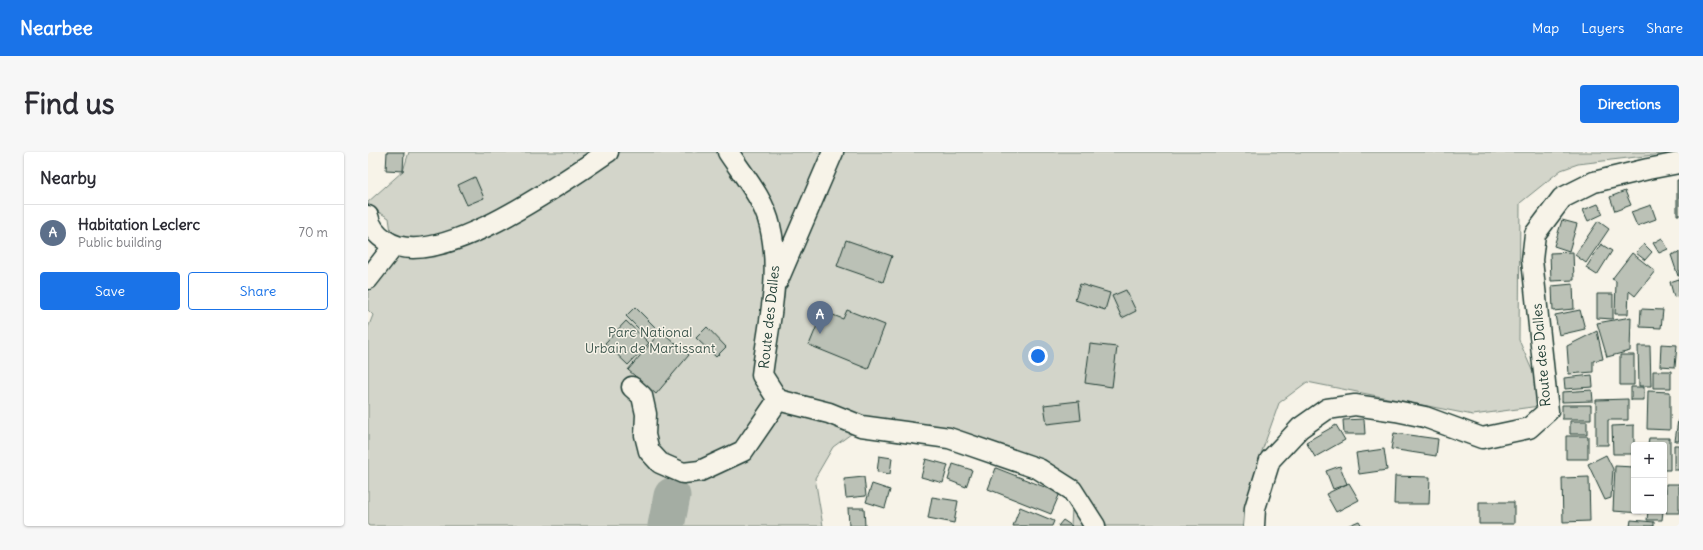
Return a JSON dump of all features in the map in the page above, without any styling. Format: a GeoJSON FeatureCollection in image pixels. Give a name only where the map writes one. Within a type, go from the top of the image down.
{"type":"FeatureCollection","features":[{"type":"Feature","properties":{"kind":"street"},"geometry":{"type":"LineString","coordinates":[[368,216],[369,221],[377,235],[393,246],[421,248],[445,244],[509,216],[608,152]]}},
{"type":"Feature","properties":{"kind":"street","name":"Route des Dalles"},"geometry":{"type":"LineString","coordinates":[[728,152],[760,200],[770,225],[775,259],[775,287],[762,375],[778,400]]}},
{"type":"Feature","properties":{"kind":"street"},"geometry":{"type":"LineString","coordinates":[[775,287],[833,152]]}},
{"type":"Feature","properties":{"kind":"street","name":"Route des Dalles"},"geometry":{"type":"LineString","coordinates":[[1254,526],[1255,508],[1270,460],[1300,428],[1327,409],[1355,405],[1396,411],[1425,417],[1482,438],[1529,428],[1548,411],[1532,260],[1535,234],[1562,198],[1594,182],[1679,163]]}},
{"type":"Feature","properties":{"kind":"street"},"geometry":{"type":"LineString","coordinates":[[368,279],[393,246]]}},
{"type":"Feature","properties":{"kind":"street"},"geometry":{"type":"LineString","coordinates":[[632,387],[642,396],[646,414],[646,435],[649,451],[660,463],[683,473],[700,471],[743,452],[778,400],[829,413],[861,426],[949,438],[1039,469],[1072,490],[1095,526]]}},
{"type":"Feature","properties":{"kind":"green space","name":"Parc National Urbain de Martissant"},"geometry":{"type":"Polygon","coordinates":[[[409,152],[1678,152],[1578,164],[1561,170],[1520,203],[1519,340],[1547,405],[1473,415],[1307,382],[1279,403],[1262,451],[1260,526],[1071,526],[1073,490],[949,438],[862,426],[833,447],[815,478],[823,526],[368,526],[368,328],[373,315],[368,310],[368,279],[393,246],[389,218],[368,206],[368,202],[403,171],[409,152]]]}},
{"type":"Feature","properties":{"kind":"building"},"geometry":{"type":"Polygon","coordinates":[[[387,152],[404,152],[403,171],[386,170],[387,152]]]}},
{"type":"Feature","properties":{"kind":"building"},"geometry":{"type":"Polygon","coordinates":[[[475,177],[484,198],[467,205],[458,185],[475,177]]]}},
{"type":"Feature","properties":{"kind":"building"},"geometry":{"type":"Polygon","coordinates":[[[1677,180],[1679,180],[1679,215],[1677,215],[1677,180]]]}},
{"type":"Feature","properties":{"kind":"building"},"geometry":{"type":"Polygon","coordinates":[[[1625,191],[1631,205],[1615,211],[1610,197],[1625,191]]]}},
{"type":"Feature","properties":{"kind":"building"},"geometry":{"type":"Polygon","coordinates":[[[1598,204],[1603,214],[1588,221],[1583,210],[1598,204]]]}},
{"type":"Feature","properties":{"kind":"building"},"geometry":{"type":"Polygon","coordinates":[[[1651,205],[1656,219],[1637,226],[1631,212],[1651,205]]]}},
{"type":"Feature","properties":{"kind":"building"},"geometry":{"type":"Polygon","coordinates":[[[1562,220],[1577,224],[1569,251],[1554,246],[1562,220]]]}},
{"type":"Feature","properties":{"kind":"building"},"geometry":{"type":"Polygon","coordinates":[[[1598,221],[1609,229],[1586,263],[1575,255],[1598,221]]]}},
{"type":"Feature","properties":{"kind":"building"},"geometry":{"type":"Polygon","coordinates":[[[1662,238],[1668,249],[1659,253],[1653,243],[1662,238]]]}},
{"type":"Feature","properties":{"kind":"building"},"geometry":{"type":"Polygon","coordinates":[[[846,240],[892,256],[883,282],[837,266],[846,240]]]}},
{"type":"Feature","properties":{"kind":"building"},"geometry":{"type":"Polygon","coordinates":[[[1601,244],[1612,251],[1597,275],[1586,268],[1601,244]]]}},
{"type":"Feature","properties":{"kind":"building"},"geometry":{"type":"Polygon","coordinates":[[[1644,244],[1652,252],[1645,260],[1636,253],[1644,244]]]}},
{"type":"Feature","properties":{"kind":"building"},"geometry":{"type":"Polygon","coordinates":[[[1573,252],[1574,280],[1551,281],[1550,253],[1573,252]]]}},
{"type":"Feature","properties":{"kind":"building"},"geometry":{"type":"Polygon","coordinates":[[[1679,252],[1679,276],[1678,276],[1671,255],[1679,252]]]}},
{"type":"Feature","properties":{"kind":"building"},"geometry":{"type":"Polygon","coordinates":[[[1632,253],[1655,271],[1635,296],[1629,291],[1628,314],[1615,314],[1616,281],[1612,279],[1632,253]]]}},
{"type":"Feature","properties":{"kind":"building"},"geometry":{"type":"Polygon","coordinates":[[[1679,279],[1679,296],[1674,297],[1670,282],[1679,279]]]}},
{"type":"Feature","properties":{"kind":"building"},"geometry":{"type":"Polygon","coordinates":[[[1080,284],[1110,293],[1105,310],[1075,300],[1080,284]]]}},
{"type":"Feature","properties":{"kind":"building"},"geometry":{"type":"Polygon","coordinates":[[[1573,284],[1574,309],[1553,311],[1552,286],[1573,284]]]}},
{"type":"Feature","properties":{"kind":"building"},"geometry":{"type":"Polygon","coordinates":[[[1126,290],[1136,311],[1122,318],[1112,296],[1126,290]]]}},
{"type":"Feature","properties":{"kind":"building"},"geometry":{"type":"Polygon","coordinates":[[[1597,294],[1613,294],[1613,319],[1597,318],[1597,294]]]}},
{"type":"Feature","properties":{"kind":"building"},"geometry":{"type":"Polygon","coordinates":[[[635,307],[657,329],[648,338],[626,316],[635,307]]]}},
{"type":"Feature","properties":{"kind":"building"},"geometry":{"type":"Polygon","coordinates":[[[1641,309],[1663,310],[1661,328],[1640,327],[1641,309]]]}},
{"type":"Feature","properties":{"kind":"building"},"geometry":{"type":"Polygon","coordinates":[[[847,310],[885,325],[868,369],[809,345],[823,311],[843,319],[847,310]]]}},
{"type":"Feature","properties":{"kind":"building"},"geometry":{"type":"Polygon","coordinates":[[[1580,310],[1585,329],[1559,335],[1555,315],[1580,310]]]}},
{"type":"Feature","properties":{"kind":"building"},"geometry":{"type":"Polygon","coordinates":[[[1631,317],[1630,351],[1607,357],[1597,323],[1631,317]]]}},
{"type":"Feature","properties":{"kind":"building"},"geometry":{"type":"Polygon","coordinates":[[[626,321],[649,343],[628,365],[605,343],[626,321]]]}},
{"type":"Feature","properties":{"kind":"building"},"geometry":{"type":"Polygon","coordinates":[[[707,327],[726,347],[716,357],[696,338],[707,327]]]}},
{"type":"Feature","properties":{"kind":"building"},"geometry":{"type":"Polygon","coordinates":[[[661,331],[689,355],[656,394],[628,370],[661,331]]]}},
{"type":"Feature","properties":{"kind":"building"},"geometry":{"type":"Polygon","coordinates":[[[1597,331],[1603,359],[1593,361],[1593,372],[1569,374],[1567,346],[1597,331]]]}},
{"type":"Feature","properties":{"kind":"building"},"geometry":{"type":"Polygon","coordinates":[[[1090,344],[1117,347],[1112,387],[1085,383],[1090,344]]]}},
{"type":"Feature","properties":{"kind":"building"},"geometry":{"type":"Polygon","coordinates":[[[1661,344],[1677,345],[1675,367],[1660,366],[1661,344]]]}},
{"type":"Feature","properties":{"kind":"building"},"geometry":{"type":"Polygon","coordinates":[[[1638,346],[1650,346],[1651,386],[1639,386],[1638,346]]]}},
{"type":"Feature","properties":{"kind":"building"},"geometry":{"type":"Polygon","coordinates":[[[1620,355],[1634,355],[1634,385],[1620,385],[1620,355]]]}},
{"type":"Feature","properties":{"kind":"building"},"geometry":{"type":"Polygon","coordinates":[[[1653,371],[1671,371],[1671,388],[1653,388],[1653,371]]]}},
{"type":"Feature","properties":{"kind":"building"},"geometry":{"type":"Polygon","coordinates":[[[1592,375],[1593,387],[1565,389],[1564,378],[1592,375]]]}},
{"type":"Feature","properties":{"kind":"building"},"geometry":{"type":"Polygon","coordinates":[[[1631,387],[1644,387],[1644,400],[1631,400],[1631,387]]]}},
{"type":"Feature","properties":{"kind":"building"},"geometry":{"type":"Polygon","coordinates":[[[1592,390],[1593,401],[1562,402],[1562,392],[1592,390]]]}},
{"type":"Feature","properties":{"kind":"building"},"geometry":{"type":"Polygon","coordinates":[[[1648,391],[1670,392],[1670,430],[1647,429],[1648,391]]]}},
{"type":"Feature","properties":{"kind":"building"},"geometry":{"type":"Polygon","coordinates":[[[1628,399],[1628,420],[1608,420],[1608,445],[1596,445],[1596,400],[1628,399]]]}},
{"type":"Feature","properties":{"kind":"building"},"geometry":{"type":"Polygon","coordinates":[[[1079,401],[1081,420],[1047,424],[1044,405],[1079,401]]]}},
{"type":"Feature","properties":{"kind":"building"},"geometry":{"type":"Polygon","coordinates":[[[1562,405],[1591,405],[1591,419],[1562,419],[1562,405]]]}},
{"type":"Feature","properties":{"kind":"building"},"geometry":{"type":"Polygon","coordinates":[[[1364,419],[1365,434],[1344,434],[1343,420],[1364,419]]]}},
{"type":"Feature","properties":{"kind":"building"},"geometry":{"type":"Polygon","coordinates":[[[1678,420],[1679,441],[1675,441],[1678,420]]]}},
{"type":"Feature","properties":{"kind":"building"},"geometry":{"type":"Polygon","coordinates":[[[1570,421],[1587,421],[1587,434],[1570,434],[1570,421]]]}},
{"type":"Feature","properties":{"kind":"building"},"geometry":{"type":"Polygon","coordinates":[[[1336,425],[1345,440],[1315,457],[1306,442],[1336,425]]]}},
{"type":"Feature","properties":{"kind":"building"},"geometry":{"type":"Polygon","coordinates":[[[1634,425],[1634,442],[1631,442],[1631,454],[1613,454],[1612,426],[1634,425]]]}},
{"type":"Feature","properties":{"kind":"building"},"geometry":{"type":"Polygon","coordinates":[[[1394,433],[1438,439],[1436,456],[1391,449],[1394,433]]]}},
{"type":"Feature","properties":{"kind":"building"},"geometry":{"type":"Polygon","coordinates":[[[1566,436],[1588,436],[1588,459],[1566,459],[1566,436]]]}},
{"type":"Feature","properties":{"kind":"building"},"geometry":{"type":"Polygon","coordinates":[[[1649,438],[1670,438],[1670,470],[1667,470],[1667,442],[1648,442],[1649,438]]]}},
{"type":"Feature","properties":{"kind":"building"},"geometry":{"type":"Polygon","coordinates":[[[1674,445],[1679,445],[1679,470],[1674,470],[1674,445]]]}},
{"type":"Feature","properties":{"kind":"building"},"geometry":{"type":"Polygon","coordinates":[[[1384,449],[1387,470],[1359,474],[1356,453],[1384,449]]]}},
{"type":"Feature","properties":{"kind":"building"},"geometry":{"type":"Polygon","coordinates":[[[1606,455],[1613,469],[1611,498],[1605,500],[1588,464],[1606,455]]]}},
{"type":"Feature","properties":{"kind":"building"},"geometry":{"type":"Polygon","coordinates":[[[879,456],[892,458],[890,474],[877,472],[879,456]]]}},
{"type":"Feature","properties":{"kind":"building"},"geometry":{"type":"Polygon","coordinates":[[[926,459],[948,465],[943,483],[921,477],[926,459]]]}},
{"type":"Feature","properties":{"kind":"building"},"geometry":{"type":"Polygon","coordinates":[[[953,464],[972,470],[966,487],[948,480],[953,464]]]}},
{"type":"Feature","properties":{"kind":"building"},"geometry":{"type":"Polygon","coordinates":[[[1340,466],[1347,484],[1333,489],[1326,471],[1340,466]]]}},
{"type":"Feature","properties":{"kind":"building"},"geometry":{"type":"Polygon","coordinates":[[[1615,466],[1631,467],[1631,512],[1613,511],[1615,466]]]}},
{"type":"Feature","properties":{"kind":"building"},"geometry":{"type":"Polygon","coordinates":[[[996,468],[1060,493],[1051,514],[988,489],[996,468]]]}},
{"type":"Feature","properties":{"kind":"building"},"geometry":{"type":"Polygon","coordinates":[[[1395,476],[1430,477],[1429,504],[1394,504],[1395,476]]]}},
{"type":"Feature","properties":{"kind":"building"},"geometry":{"type":"Polygon","coordinates":[[[864,477],[866,496],[846,498],[844,479],[864,477]]]}},
{"type":"Feature","properties":{"kind":"building"},"geometry":{"type":"Polygon","coordinates":[[[1589,477],[1590,521],[1563,522],[1562,478],[1589,477]]]}},
{"type":"Feature","properties":{"kind":"building"},"geometry":{"type":"Polygon","coordinates":[[[1349,483],[1359,500],[1336,512],[1326,494],[1349,483]]]}},
{"type":"Feature","properties":{"kind":"building"},"geometry":{"type":"Polygon","coordinates":[[[872,484],[890,490],[885,508],[866,502],[872,484]]]}},
{"type":"Feature","properties":{"kind":"building"},"geometry":{"type":"Polygon","coordinates":[[[1667,484],[1679,484],[1679,513],[1667,513],[1667,484]]]}},
{"type":"Feature","properties":{"kind":"building"},"geometry":{"type":"Polygon","coordinates":[[[932,497],[958,501],[954,523],[928,518],[932,497]]]}},
{"type":"Feature","properties":{"kind":"building"},"geometry":{"type":"Polygon","coordinates":[[[1479,502],[1514,502],[1514,524],[1479,524],[1479,502]]]}},
{"type":"Feature","properties":{"kind":"building"},"geometry":{"type":"Polygon","coordinates":[[[1020,507],[1054,521],[1052,526],[1013,526],[1020,507]]]}},
{"type":"Feature","properties":{"kind":"building"},"geometry":{"type":"Polygon","coordinates":[[[848,508],[864,508],[865,526],[849,526],[848,508]]]}},
{"type":"Feature","properties":{"kind":"building"},"geometry":{"type":"Polygon","coordinates":[[[1648,514],[1663,514],[1662,520],[1647,520],[1648,514]]]}},
{"type":"Feature","properties":{"kind":"building"},"geometry":{"type":"Polygon","coordinates":[[[1063,520],[1072,526],[1058,526],[1063,520]]]}},
{"type":"Feature","properties":{"kind":"building"},"geometry":{"type":"Polygon","coordinates":[[[1631,520],[1654,522],[1654,526],[1630,526],[1631,520]]]}},
{"type":"Feature","properties":{"kind":"building"},"geometry":{"type":"Polygon","coordinates":[[[1359,521],[1362,526],[1347,526],[1359,521]]]}},
{"type":"Feature","properties":{"kind":"waterway"},"geometry":{"type":"LineString","coordinates":[[666,526],[672,496]]}},
{"type":"Feature","properties":{"kind":"place","name":"Habitation Leclerc"},"geometry":{"type":"Point","coordinates":[820,334]}}]}
